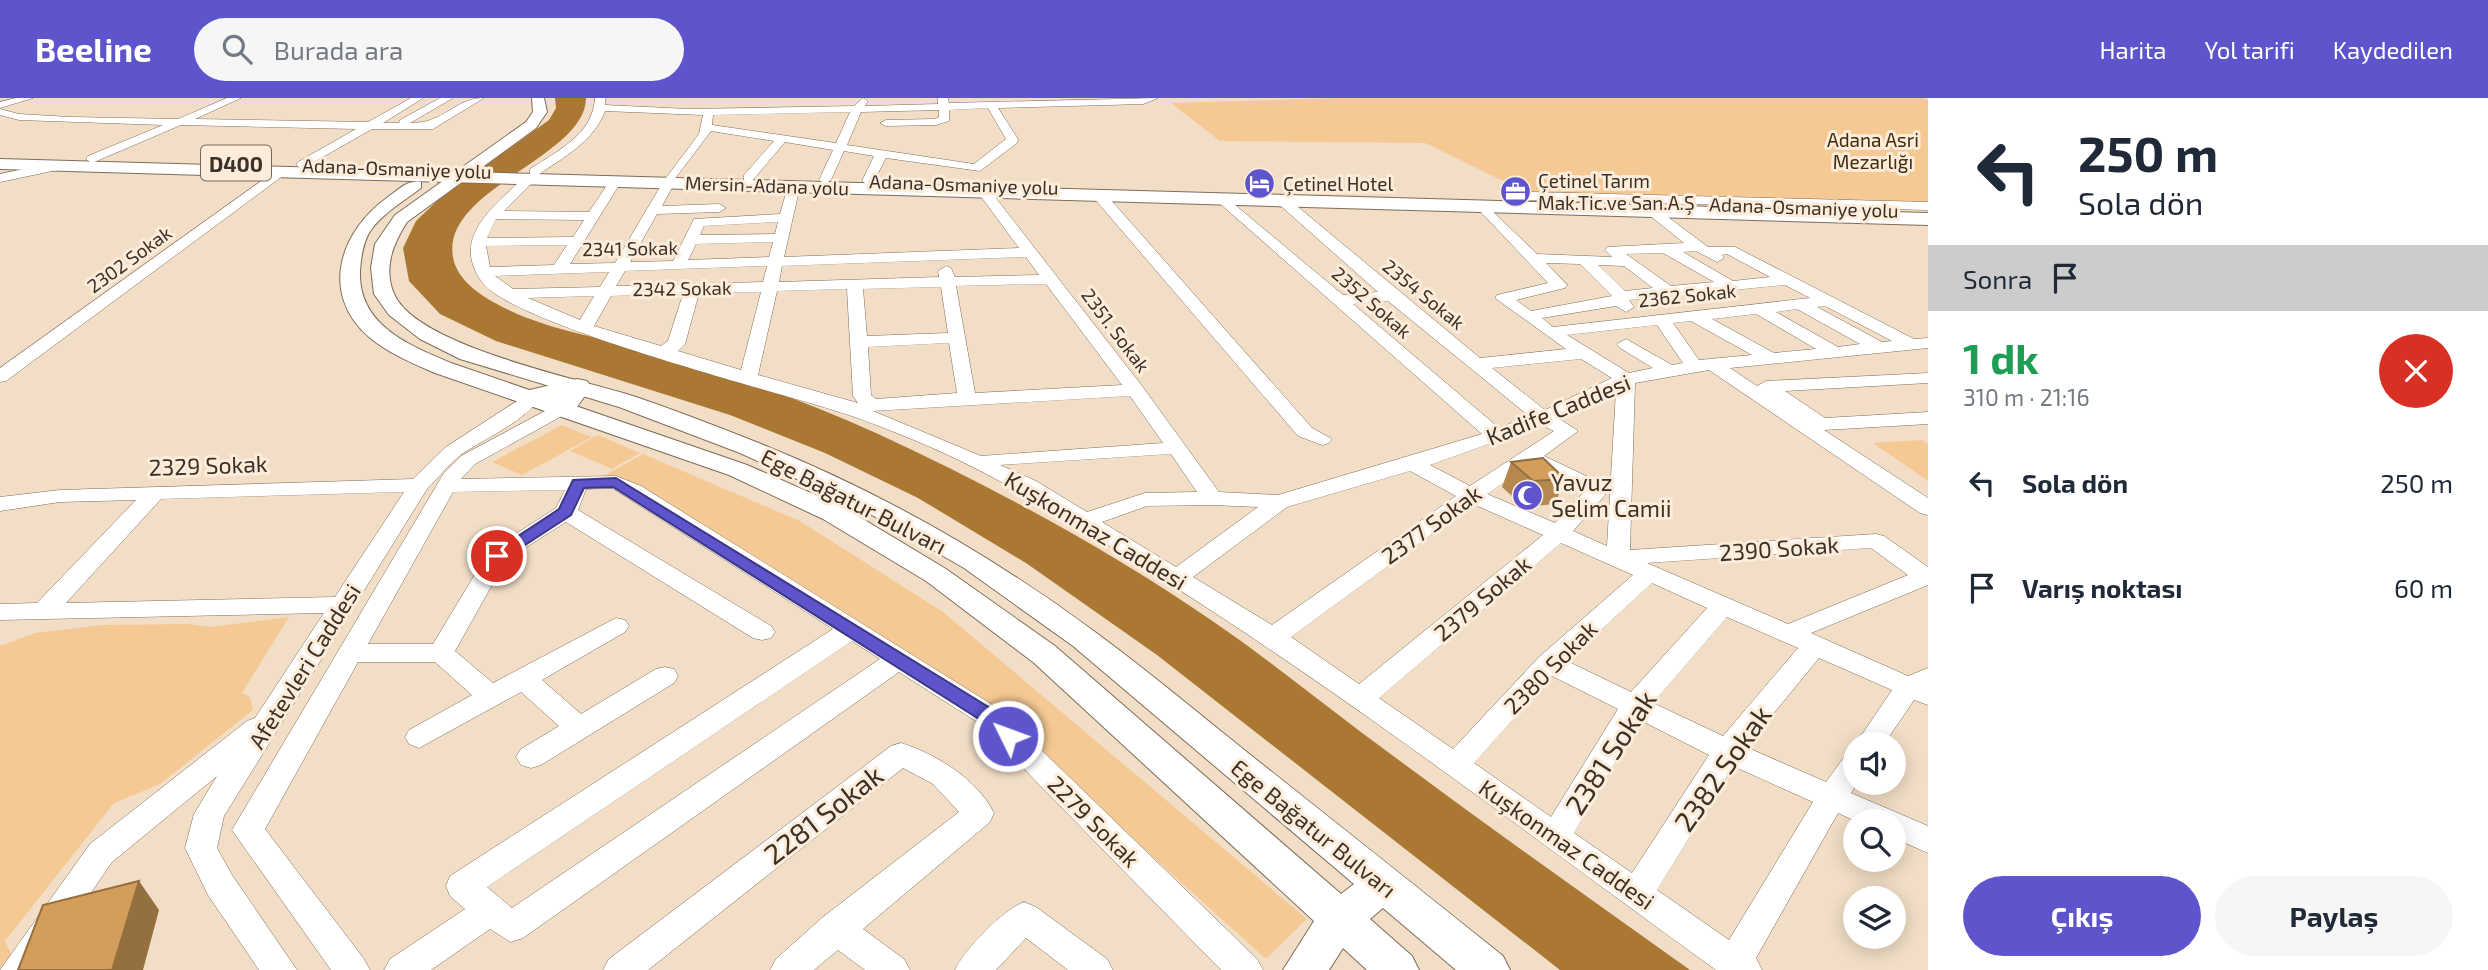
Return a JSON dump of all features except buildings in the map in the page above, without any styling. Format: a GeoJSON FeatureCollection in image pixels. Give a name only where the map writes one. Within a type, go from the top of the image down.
{"type":"FeatureCollection","features":[{"type":"Feature","properties":{"kind":"highway","name":"Adana-Osmaniye yolu"},"geometry":{"type":"LineString","coordinates":[[0,157],[302,165],[532,176],[978,181],[1520,199],[1928,208]]}},
{"type":"Feature","properties":{"kind":"highway","name":"Adana-Osmaniye yolu"},"geometry":{"type":"LineString","coordinates":[[0,164],[282,172],[456,173]]}},
{"type":"Feature","properties":{"kind":"highway","name":"Mersin-Adana yolu"},"geometry":{"type":"LineString","coordinates":[[532,176],[615,182],[671,179],[794,186],[978,181],[1098,194],[1928,219]]}},
{"type":"Feature","properties":{"kind":"main road","name":"Ege Bağatur Bulvarı"},"geometry":{"type":"LineString","coordinates":[[530,98],[532,111],[520,125],[461,165],[456,173],[401,219],[384,244],[380,268],[384,294],[396,311],[426,335],[833,513],[936,575],[1044,654],[1397,970]]}},
{"type":"Feature","properties":{"kind":"main road","name":"Ege Bağatur Bulvarı"},"geometry":{"type":"LineString","coordinates":[[538,98],[540,112],[531,125],[456,173],[384,208],[364,227],[354,249],[349,277],[353,303],[371,329],[400,350],[443,368],[531,398],[569,397],[749,448],[867,501],[974,562],[1084,639],[1488,970]]}},
{"type":"Feature","properties":{"kind":"main road"},"geometry":{"type":"LineString","coordinates":[[1305,970],[1339,919],[1381,885]]}},
{"type":"Feature","properties":{"kind":"street"},"geometry":{"type":"LineString","coordinates":[[0,105],[28,98]]}},
{"type":"Feature","properties":{"kind":"street"},"geometry":{"type":"LineString","coordinates":[[92,159],[236,98]]}},
{"type":"Feature","properties":{"kind":"street"},"geometry":{"type":"LineString","coordinates":[[302,165],[418,98]]}},
{"type":"Feature","properties":{"kind":"street"},"geometry":{"type":"LineString","coordinates":[[395,127],[448,98]]}},
{"type":"Feature","properties":{"kind":"street"},"geometry":{"type":"LineString","coordinates":[[0,111],[19,117],[57,119],[429,127],[479,98]]}},
{"type":"Feature","properties":{"kind":"street"},"geometry":{"type":"LineString","coordinates":[[584,328],[671,179],[705,134],[713,98]]}},
{"type":"Feature","properties":{"kind":"street"},"geometry":{"type":"LineString","coordinates":[[485,272],[480,262],[479,242],[485,222],[532,176],[589,132],[601,103],[709,111],[737,104],[973,101],[990,104],[1003,101],[1153,98]]}},
{"type":"Feature","properties":{"kind":"street"},"geometry":{"type":"LineString","coordinates":[[825,180],[839,146],[861,124],[936,122],[945,119],[943,102]]}},
{"type":"Feature","properties":{"kind":"street"},"geometry":{"type":"LineString","coordinates":[[737,104],[807,109],[861,103]]}},
{"type":"Feature","properties":{"kind":"street"},"geometry":{"type":"LineString","coordinates":[[861,103],[861,124]]}},
{"type":"Feature","properties":{"kind":"street"},"geometry":{"type":"LineString","coordinates":[[706,127],[884,154],[978,181],[1012,139],[990,104]]}},
{"type":"Feature","properties":{"kind":"street"},"geometry":{"type":"LineString","coordinates":[[804,141],[808,137],[807,109]]}},
{"type":"Feature","properties":{"kind":"street"},"geometry":{"type":"LineString","coordinates":[[748,178],[783,138]]}},
{"type":"Feature","properties":{"kind":"street"},"geometry":{"type":"LineString","coordinates":[[868,181],[880,156],[884,154]]}},
{"type":"Feature","properties":{"kind":"street"},"geometry":{"type":"LineString","coordinates":[[0,178],[59,166]]}},
{"type":"Feature","properties":{"kind":"street","name":"2302 Sokak"},"geometry":{"type":"LineString","coordinates":[[0,377],[282,172]]}},
{"type":"Feature","properties":{"kind":"street","name":"2351. Sokak"},"geometry":{"type":"LineString","coordinates":[[978,181],[1135,390],[1212,498]]}},
{"type":"Feature","properties":{"kind":"street"},"geometry":{"type":"LineString","coordinates":[[559,269],[615,182]]}},
{"type":"Feature","properties":{"kind":"street"},"geometry":{"type":"LineString","coordinates":[[748,377],[794,186]]}},
{"type":"Feature","properties":{"kind":"street"},"geometry":{"type":"LineString","coordinates":[[1098,194],[1305,432],[1322,439]]}},
{"type":"Feature","properties":{"kind":"street","name":"2352 Sokak"},"geometry":{"type":"LineString","coordinates":[[1222,198],[1496,436]]}},
{"type":"Feature","properties":{"kind":"street","name":"2354 Sokak"},"geometry":{"type":"LineString","coordinates":[[1281,200],[1392,296],[1543,418]]}},
{"type":"Feature","properties":{"kind":"street"},"geometry":{"type":"LineString","coordinates":[[1483,206],[1559,285],[1503,298],[1550,332],[1626,379],[1618,558]]}},
{"type":"Feature","properties":{"kind":"street"},"geometry":{"type":"LineString","coordinates":[[653,209],[788,212]]}},
{"type":"Feature","properties":{"kind":"street"},"geometry":{"type":"LineString","coordinates":[[1651,211],[1702,249],[1760,282]]}},
{"type":"Feature","properties":{"kind":"street"},"geometry":{"type":"LineString","coordinates":[[678,266],[699,222],[788,212]]}},
{"type":"Feature","properties":{"kind":"street"},"geometry":{"type":"LineString","coordinates":[[491,215],[593,216]]}},
{"type":"Feature","properties":{"kind":"street"},"geometry":{"type":"LineString","coordinates":[[690,240],[781,238]]}},
{"type":"Feature","properties":{"kind":"street"},"geometry":{"type":"LineString","coordinates":[[725,264],[736,239]]}},
{"type":"Feature","properties":{"kind":"street"},"geometry":{"type":"LineString","coordinates":[[479,242],[577,242]]}},
{"type":"Feature","properties":{"kind":"street"},"geometry":{"type":"LineString","coordinates":[[1666,248],[1758,309],[1835,352]]}},
{"type":"Feature","properties":{"kind":"street"},"geometry":{"type":"LineString","coordinates":[[1670,293],[1612,250],[1730,250],[1828,301],[1923,344]]}},
{"type":"Feature","properties":{"kind":"street"},"geometry":{"type":"LineString","coordinates":[[775,263],[1031,252]]}},
{"type":"Feature","properties":{"kind":"street"},"geometry":{"type":"LineString","coordinates":[[942,256],[967,399]]}},
{"type":"Feature","properties":{"kind":"street"},"geometry":{"type":"LineString","coordinates":[[1533,258],[1629,262]]}},
{"type":"Feature","properties":{"kind":"street"},"geometry":{"type":"LineString","coordinates":[[1585,261],[1638,321]]}},
{"type":"Feature","properties":{"kind":"street","name":"2341 Sokak"},"geometry":{"type":"LineString","coordinates":[[485,272],[775,263]]}},
{"type":"Feature","properties":{"kind":"street","name":"Kuşkonmaz Caddesi"},"geometry":{"type":"LineString","coordinates":[[485,272],[490,282],[529,306],[584,328],[748,377],[862,407],[1028,486],[1273,637],[1739,967]]}},
{"type":"Feature","properties":{"kind":"street","name":"2342 Sokak"},"geometry":{"type":"LineString","coordinates":[[509,294],[949,284],[1051,279]]}},
{"type":"Feature","properties":{"kind":"street"},"geometry":{"type":"LineString","coordinates":[[1528,316],[1620,298],[1788,280]]}},
{"type":"Feature","properties":{"kind":"street"},"geometry":{"type":"LineString","coordinates":[[855,286],[862,407],[1135,390]]}},
{"type":"Feature","properties":{"kind":"street"},"geometry":{"type":"LineString","coordinates":[[664,352],[676,344],[693,288]]}},
{"type":"Feature","properties":{"kind":"street"},"geometry":{"type":"LineString","coordinates":[[1337,300],[1392,296]]}},
{"type":"Feature","properties":{"kind":"street","name":"2362 Sokak"},"geometry":{"type":"LineString","coordinates":[[1550,332],[1828,301]]}},
{"type":"Feature","properties":{"kind":"street"},"geometry":{"type":"LineString","coordinates":[[1801,304],[1879,348]]}},
{"type":"Feature","properties":{"kind":"street"},"geometry":{"type":"LineString","coordinates":[[1694,316],[1770,358]]}},
{"type":"Feature","properties":{"kind":"street"},"geometry":{"type":"LineString","coordinates":[[1662,320],[1703,365],[1928,508]]}},
{"type":"Feature","properties":{"kind":"street"},"geometry":{"type":"LineString","coordinates":[[858,342],[958,338]]}},
{"type":"Feature","properties":{"kind":"street","name":"Kadife Caddesi"},"geometry":{"type":"LineString","coordinates":[[1086,520],[1145,500],[1212,498],[1279,502],[1412,464],[1496,436],[1543,418],[1626,379],[1703,365],[1923,344]]}},
{"type":"Feature","properties":{"kind":"street"},"geometry":{"type":"LineString","coordinates":[[1626,345],[1669,371]]}},
{"type":"Feature","properties":{"kind":"street"},"geometry":{"type":"LineString","coordinates":[[1476,364],[1583,353]]}},
{"type":"Feature","properties":{"kind":"street"},"geometry":{"type":"LineString","coordinates":[[1928,378],[1766,387],[1821,424],[1928,418]]}},
{"type":"Feature","properties":{"kind":"street","name":"Afetevleri Caddesi"},"geometry":{"type":"LineString","coordinates":[[352,970],[248,830],[446,486],[468,460],[569,397]]}},
{"type":"Feature","properties":{"kind":"street","name":"Afetevleri Caddesi"},"geometry":{"type":"LineString","coordinates":[[279,970],[220,885],[201,848],[209,814],[419,485],[453,451],[514,413],[531,398]]}},
{"type":"Feature","properties":{"kind":"street","name":"2377 Sokak"},"geometry":{"type":"LineString","coordinates":[[1273,637],[1471,495],[1568,430],[1543,418]]}},
{"type":"Feature","properties":{"kind":"street"},"geometry":{"type":"LineString","coordinates":[[978,463],[999,458],[1177,449]]}},
{"type":"Feature","properties":{"kind":"street","name":"2379 Sokak"},"geometry":{"type":"LineString","coordinates":[[1361,698],[1559,533],[1597,490],[1528,456]]}},
{"type":"Feature","properties":{"kind":"street"},"geometry":{"type":"LineString","coordinates":[[1412,464],[1471,495],[1618,558],[1722,607],[1814,647],[1922,686],[1880,732]]}},
{"type":"Feature","properties":{"kind":"street","name":"2279 Sokak"},"geometry":{"type":"LineString","coordinates":[[446,486],[616,482],[633,491],[989,716],[1245,970]]}},
{"type":"Feature","properties":{"kind":"street"},"geometry":{"type":"LineString","coordinates":[[441,653],[497,556],[566,512],[578,483]]}},
{"type":"Feature","properties":{"kind":"street","name":"2329 Sokak"},"geometry":{"type":"LineString","coordinates":[[0,504],[60,496],[419,485]]}},
{"type":"Feature","properties":{"kind":"street"},"geometry":{"type":"LineString","coordinates":[[44,611],[155,493]]}},
{"type":"Feature","properties":{"kind":"street","name":"Kadife Caddesi"},"geometry":{"type":"LineString","coordinates":[[1177,578],[1279,502]]}},
{"type":"Feature","properties":{"kind":"street"},"geometry":{"type":"LineString","coordinates":[[566,512],[762,632]]}},
{"type":"Feature","properties":{"kind":"street","name":"2390 Sokak"},"geometry":{"type":"LineString","coordinates":[[1618,558],[1876,541],[1927,578]]}},
{"type":"Feature","properties":{"kind":"street","name":"2380 Sokak"},"geometry":{"type":"LineString","coordinates":[[1455,765],[1548,663],[1649,573]]}},
{"type":"Feature","properties":{"kind":"street"},"geometry":{"type":"LineString","coordinates":[[1786,634],[1927,578]]}},
{"type":"Feature","properties":{"kind":"street"},"geometry":{"type":"LineString","coordinates":[[0,612],[343,605]]}},
{"type":"Feature","properties":{"kind":"street","name":"2381 Sokak"},"geometry":{"type":"LineString","coordinates":[[1556,836],[1634,706],[1722,607]]}},
{"type":"Feature","properties":{"kind":"street"},"geometry":{"type":"LineString","coordinates":[[419,737],[616,626]]}},
{"type":"Feature","properties":{"kind":"street"},"geometry":{"type":"LineString","coordinates":[[852,629],[463,886],[511,927],[899,659]]}},
{"type":"Feature","properties":{"kind":"street","name":"2382 Sokak"},"geometry":{"type":"LineString","coordinates":[[1637,893],[1727,751],[1814,647]]}},
{"type":"Feature","properties":{"kind":"street"},"geometry":{"type":"LineString","coordinates":[[350,653],[441,653],[490,696]]}},
{"type":"Feature","properties":{"kind":"street"},"geometry":{"type":"LineString","coordinates":[[1548,663],[1727,751],[1858,809]]}},
{"type":"Feature","properties":{"kind":"street"},"geometry":{"type":"LineString","coordinates":[[531,757],[665,676]]}},
{"type":"Feature","properties":{"kind":"street"},"geometry":{"type":"LineString","coordinates":[[523,678],[579,728]]}},
{"type":"Feature","properties":{"kind":"street"},"geometry":{"type":"LineString","coordinates":[[18,970],[100,853],[273,714]]}},
{"type":"Feature","properties":{"kind":"street","name":"2281 Sokak"},"geometry":{"type":"LineString","coordinates":[[621,970],[901,754],[943,776],[979,814],[835,928],[788,970]]}},
{"type":"Feature","properties":{"kind":"street"},"geometry":{"type":"LineString","coordinates":[[1739,967],[1843,781]]}},
{"type":"Feature","properties":{"kind":"street"},"geometry":{"type":"LineString","coordinates":[[1906,830],[1928,840]]}},
{"type":"Feature","properties":{"kind":"street"},"geometry":{"type":"LineString","coordinates":[[402,970],[491,910]]}},
{"type":"Feature","properties":{"kind":"street"},"geometry":{"type":"LineString","coordinates":[[973,970],[1024,917],[1095,970]]}},
{"type":"Feature","properties":{"kind":"street"},"geometry":{"type":"LineString","coordinates":[[835,928],[892,970]]}},
{"type":"Feature","properties":{"kind":"green space","name":"Adana Asri Mezarlığı"},"geometry":{"type":"Polygon","coordinates":[[[1338,98],[1923,98],[1928,100],[1928,203],[1526,192],[1425,143],[1220,141],[1171,103],[1338,98]]]}},
{"type":"Feature","properties":{"kind":"green space"},"geometry":{"type":"Polygon","coordinates":[[[562,425],[592,437],[522,475],[492,462],[562,425]]]}},
{"type":"Feature","properties":{"kind":"green space"},"geometry":{"type":"Polygon","coordinates":[[[598,435],[640,453],[612,469],[570,451],[598,435]]]}},
{"type":"Feature","properties":{"kind":"green space"},"geometry":{"type":"Polygon","coordinates":[[[1922,440],[1928,444],[1928,481],[1873,443],[1922,440]]]}},
{"type":"Feature","properties":{"kind":"green space"},"geometry":{"type":"Polygon","coordinates":[[[643,454],[800,521],[943,612],[1307,919],[1266,959],[983,704],[600,478],[643,454]]]}},
{"type":"Feature","properties":{"kind":"green space"},"geometry":{"type":"Polygon","coordinates":[[[289,617],[242,693],[250,697],[253,710],[160,784],[114,803],[5,941],[15,962],[8,970],[0,970],[0,646],[35,633],[103,625],[188,624],[210,627],[289,617]]]}},
{"type":"Feature","properties":{"kind":"shaded area"},"geometry":{"type":"Polygon","coordinates":[[[555,98],[586,98],[580,119],[564,138],[490,192],[469,212],[455,233],[455,265],[463,279],[476,291],[514,313],[533,320],[706,368],[820,409],[919,453],[1047,519],[1171,593],[1234,636],[1369,738],[1690,970],[1560,970],[1157,655],[1026,563],[918,498],[825,453],[730,415],[496,341],[440,314],[409,281],[403,248],[416,221],[438,200],[549,120],[556,108],[555,98]]]}},
{"type":"Feature","properties":{"kind":"place","name":"Çetinel Hotel"},"geometry":{"type":"Point","coordinates":[1260,183]}},
{"type":"Feature","properties":{"kind":"place","name":"Çetinel Tarım Mak.Tic.ve San.A.Ş"},"geometry":{"type":"Point","coordinates":[1515,191]}},
{"type":"Feature","properties":{"kind":"place","name":"Yavuz Selim Camii"},"geometry":{"type":"Point","coordinates":[1528,495]}},
{"type":"Feature","properties":{"kind":"route"},"geometry":{"type":"LineString","coordinates":[[497,556],[566,512],[578,483],[616,482],[989,716],[1008,736]]}}]}
